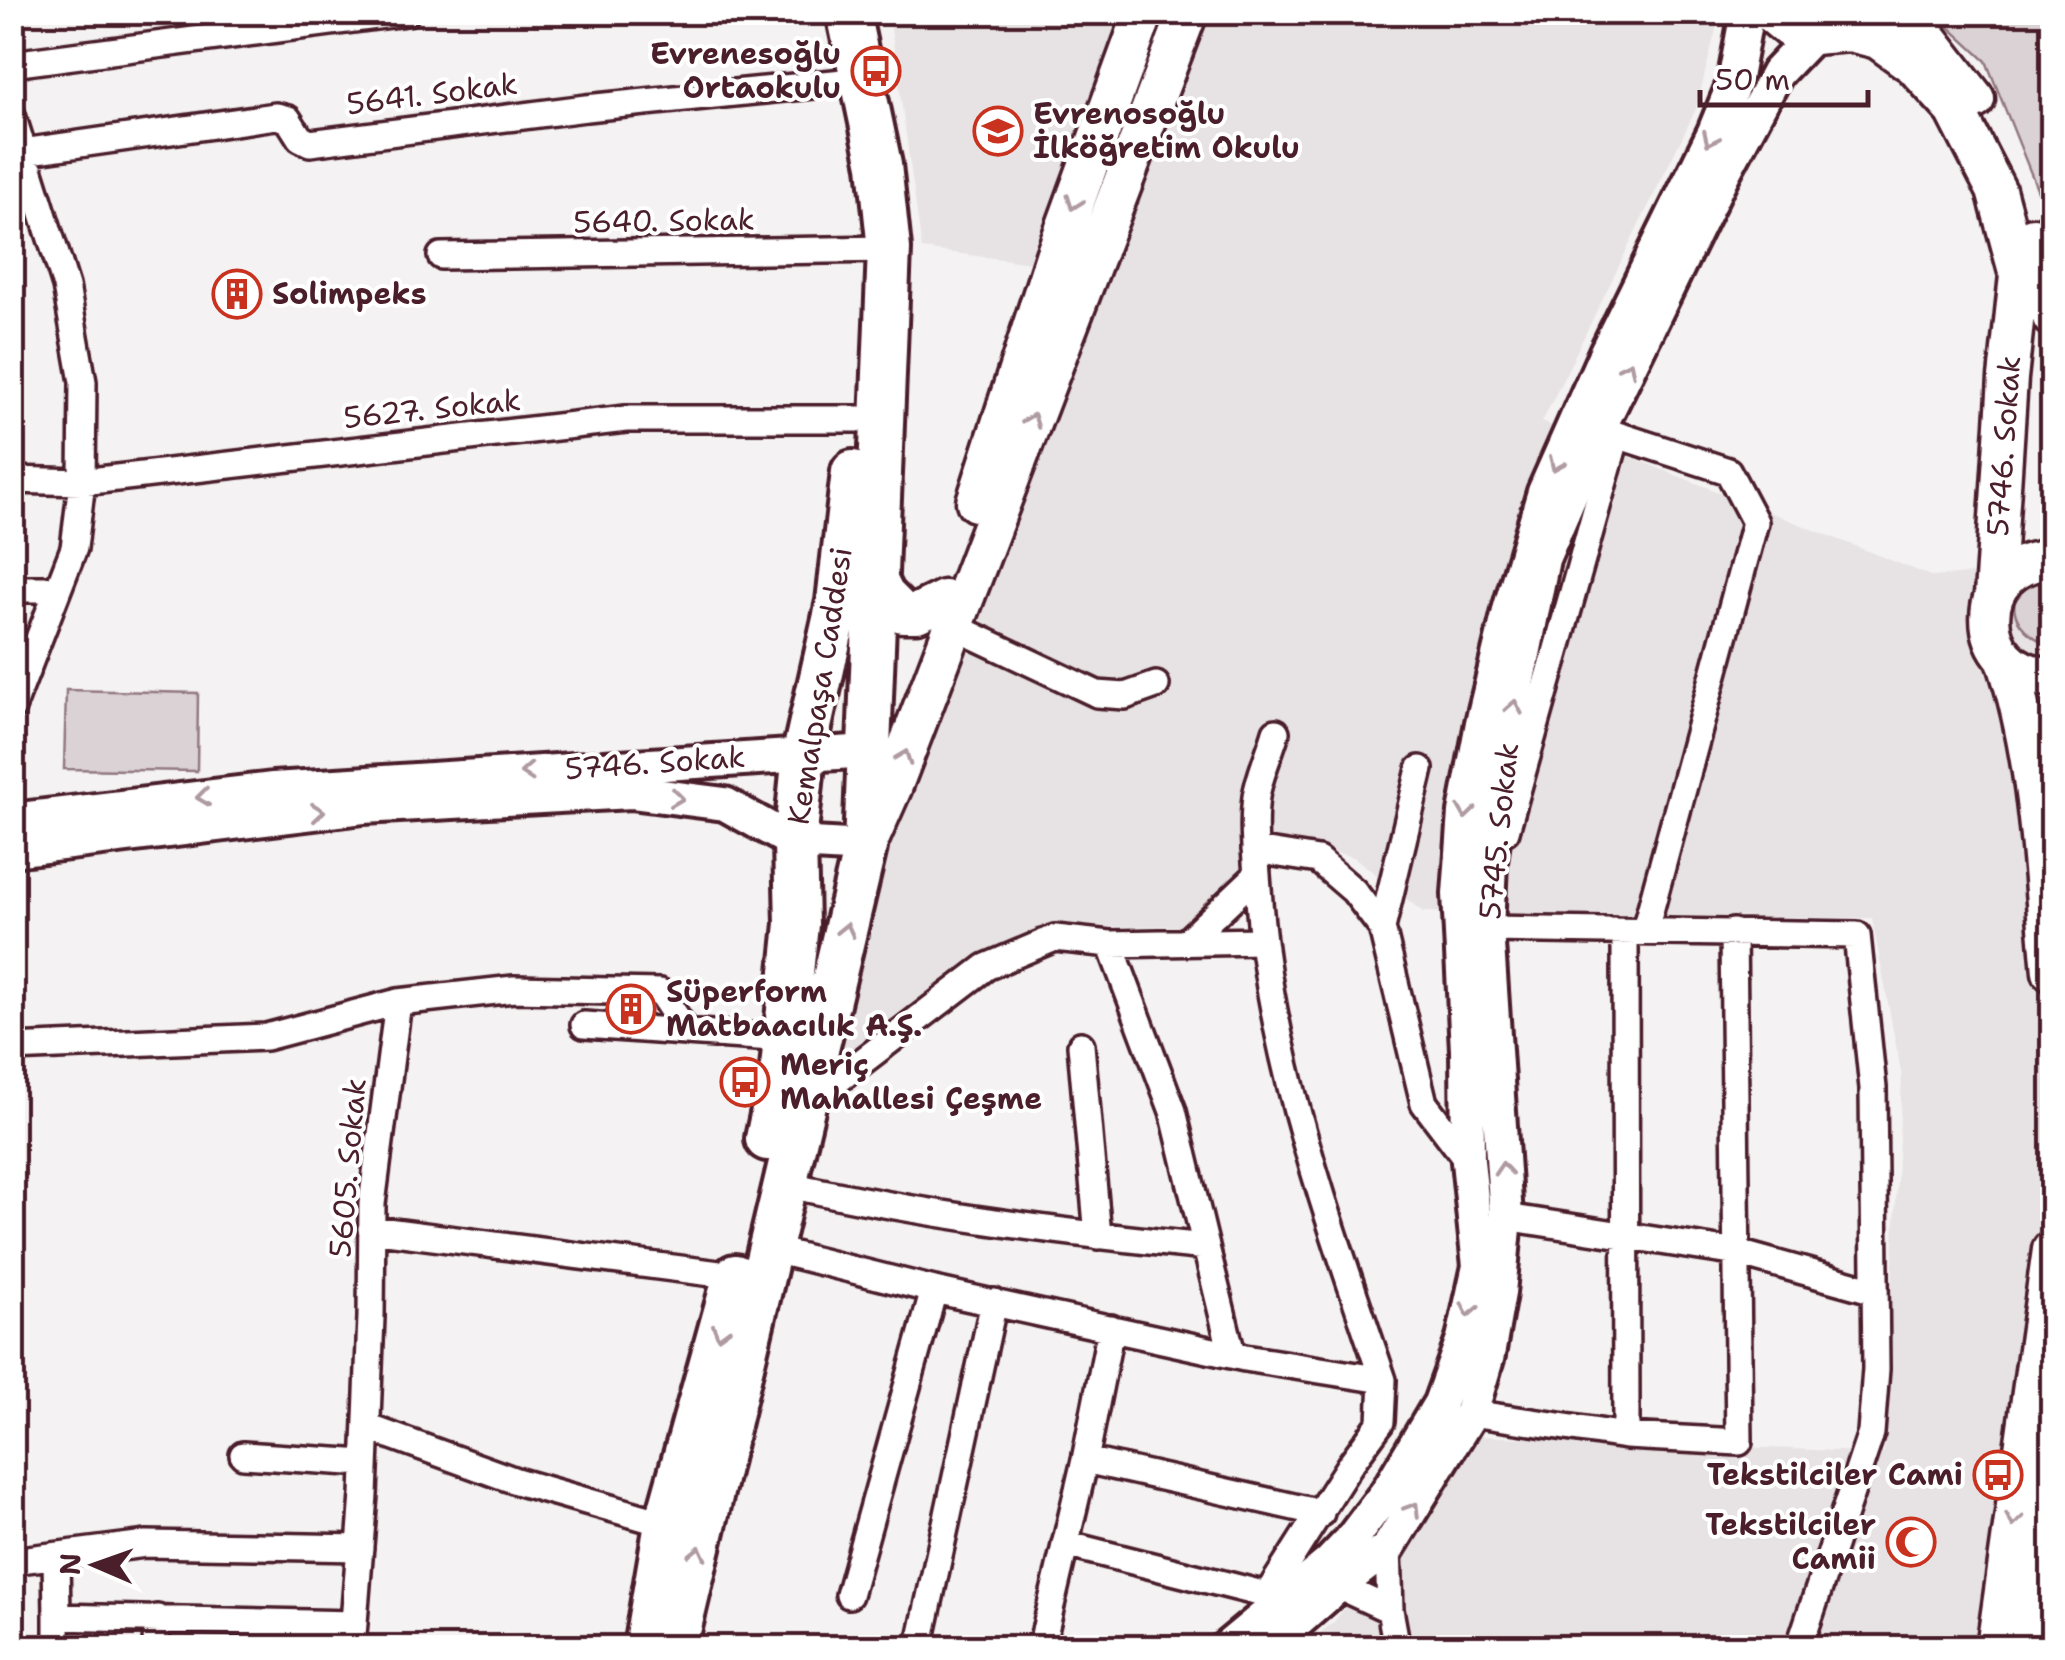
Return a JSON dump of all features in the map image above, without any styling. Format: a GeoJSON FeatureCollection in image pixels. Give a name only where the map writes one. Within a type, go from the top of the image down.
{"type":"FeatureCollection","features":[{"type":"Feature","properties":{"kind":"main road","name":"Kemalpaşa Caddesi"},"geometry":{"type":"LineString","coordinates":[[676,1648],[865,846],[889,250],[880,165],[848,12]]}},
{"type":"Feature","properties":{"kind":"main road"},"geometry":{"type":"LineString","coordinates":[[865,846],[892,788],[949,613],[1054,256],[1144,12]]}},
{"type":"Feature","properties":{"kind":"main road"},"geometry":{"type":"LineString","coordinates":[[869,752],[949,613],[1188,12]]}},
{"type":"Feature","properties":{"kind":"main road","name":"5746. Sokak"},"geometry":{"type":"LineString","coordinates":[[1770,12],[1789,28],[1825,24],[1878,39],[1914,65],[1955,110],[1996,190],[2018,275],[1990,630],[2018,695],[2031,763],[2052,972]]}},
{"type":"Feature","properties":{"kind":"main road"},"geometry":{"type":"LineString","coordinates":[[1903,12],[1975,99],[2022,192],[2052,317]]}},
{"type":"Feature","properties":{"kind":"main road","name":"Kemalpaşa Caddesi"},"geometry":{"type":"LineString","coordinates":[[645,1648],[666,1524],[747,1234],[782,1068],[797,924],[795,842],[804,753],[838,602],[859,419],[889,250]]}},
{"type":"Feature","properties":{"kind":"main road","name":"5746. Sokak"},"geometry":{"type":"LineString","coordinates":[[1994,596],[2004,579],[2020,566],[2052,560]]}},
{"type":"Feature","properties":{"kind":"main road"},"geometry":{"type":"LineString","coordinates":[[874,573],[885,594],[903,613],[949,613]]}},
{"type":"Feature","properties":{"kind":"main road"},"geometry":{"type":"LineString","coordinates":[[2006,660],[2020,671],[2052,678]]}},
{"type":"Feature","properties":{"kind":"main road"},"geometry":{"type":"LineString","coordinates":[[1996,1648],[2052,1250]]}},
{"type":"Feature","properties":{"kind":"main road"},"geometry":{"type":"LineString","coordinates":[[2026,1648],[2052,1462]]}},
{"type":"Feature","properties":{"kind":"street"},"geometry":{"type":"LineString","coordinates":[[12,64],[407,12]]}},
{"type":"Feature","properties":{"kind":"street","name":"5745. Sokak"},"geometry":{"type":"LineString","coordinates":[[1226,1648],[1272,1600],[1329,1563],[1350,1541],[1386,1492],[1440,1403],[1463,1339],[1479,1266],[1468,1161],[1468,1050],[1459,894],[1464,830],[1482,723],[1510,607],[1544,492],[1727,99],[1744,42],[1747,12]]}},
{"type":"Feature","properties":{"kind":"street","name":"5745. Sokak"},"geometry":{"type":"LineString","coordinates":[[1267,1648],[1388,1548],[1471,1413],[1488,1354],[1499,1293],[1506,1217],[1487,929],[1490,862],[1506,744],[1544,559],[1608,432],[1722,176],[1777,72],[1825,24]]}},
{"type":"Feature","properties":{"kind":"street","name":"5641. Sokak"},"geometry":{"type":"LineString","coordinates":[[16,130],[276,116],[288,119],[300,138],[310,142],[586,108],[864,80]]}},
{"type":"Feature","properties":{"kind":"street"},"geometry":{"type":"LineString","coordinates":[[12,708],[74,548],[82,482],[83,382],[66,286],[16,130]]}},
{"type":"Feature","properties":{"kind":"street","name":"5640. Sokak"},"geometry":{"type":"LineString","coordinates":[[441,256],[889,250]]}},
{"type":"Feature","properties":{"kind":"street","name":"5627. Sokak"},"geometry":{"type":"LineString","coordinates":[[12,480],[82,482],[626,419],[859,419]]}},
{"type":"Feature","properties":{"kind":"street"},"geometry":{"type":"LineString","coordinates":[[1608,432],[1728,471],[1755,522],[1635,931],[1626,1235],[1626,1436]]}},
{"type":"Feature","properties":{"kind":"street"},"geometry":{"type":"LineString","coordinates":[[12,589],[58,589]]}},
{"type":"Feature","properties":{"kind":"street"},"geometry":{"type":"LineString","coordinates":[[949,613],[1097,694],[1125,696],[1156,685]]}},
{"type":"Feature","properties":{"kind":"street"},"geometry":{"type":"LineString","coordinates":[[1066,1544],[1272,1600],[1321,1513],[1381,1422],[1383,1380],[1335,1240],[1284,1064],[1261,940],[1256,796],[1276,732]]}},
{"type":"Feature","properties":{"kind":"street","name":"5746. Sokak"},"geometry":{"type":"LineString","coordinates":[[12,820],[272,789],[804,753],[869,752]]}},
{"type":"Feature","properties":{"kind":"street"},"geometry":{"type":"LineString","coordinates":[[1382,928],[1420,769]]}},
{"type":"Feature","properties":{"kind":"street"},"geometry":{"type":"LineString","coordinates":[[12,850],[364,807],[631,792],[724,804],[795,842],[865,846]]}},
{"type":"Feature","properties":{"kind":"street"},"geometry":{"type":"LineString","coordinates":[[1186,942],[1256,862],[1318,860],[1354,892],[1382,928],[1424,1103],[1468,1161]]}},
{"type":"Feature","properties":{"kind":"street"},"geometry":{"type":"LineString","coordinates":[[1487,929],[1857,935],[1872,1088],[1876,1369],[1871,1433],[1799,1648]]}},
{"type":"Feature","properties":{"kind":"street"},"geometry":{"type":"LineString","coordinates":[[1471,1413],[1626,1436],[1738,1442],[1733,932]]}},
{"type":"Feature","properties":{"kind":"street"},"geometry":{"type":"LineString","coordinates":[[804,1107],[986,967],[1055,938],[1110,944],[1261,940]]}},
{"type":"Feature","properties":{"kind":"street"},"geometry":{"type":"LineString","coordinates":[[1110,944],[1173,1112],[1232,1354]]}},
{"type":"Feature","properties":{"kind":"street"},"geometry":{"type":"LineString","coordinates":[[12,1048],[266,1037],[398,1002],[514,988],[660,992],[685,1030]]}},
{"type":"Feature","properties":{"kind":"street","name":"5605. Sokak"},"geometry":{"type":"LineString","coordinates":[[353,1636],[367,1427],[372,1204],[398,1002]]}},
{"type":"Feature","properties":{"kind":"street"},"geometry":{"type":"LineString","coordinates":[[584,1025],[785,1039]]}},
{"type":"Feature","properties":{"kind":"street"},"geometry":{"type":"LineString","coordinates":[[1081,1045],[1098,1236]]}},
{"type":"Feature","properties":{"kind":"street"},"geometry":{"type":"LineString","coordinates":[[786,1184],[862,1201],[1098,1236],[1206,1247]]}},
{"type":"Feature","properties":{"kind":"street"},"geometry":{"type":"LineString","coordinates":[[1506,1217],[1738,1253],[1875,1290]]}},
{"type":"Feature","properties":{"kind":"street"},"geometry":{"type":"LineString","coordinates":[[372,1229],[735,1276]]}},
{"type":"Feature","properties":{"kind":"street"},"geometry":{"type":"LineString","coordinates":[[770,1249],[934,1290],[1232,1354],[1383,1380]]}},
{"type":"Feature","properties":{"kind":"street"},"geometry":{"type":"LineString","coordinates":[[849,1595],[934,1290]]}},
{"type":"Feature","properties":{"kind":"street"},"geometry":{"type":"LineString","coordinates":[[919,1648],[994,1302]]}},
{"type":"Feature","properties":{"kind":"street"},"geometry":{"type":"LineString","coordinates":[[1041,1648],[1086,1460],[1111,1328]]}},
{"type":"Feature","properties":{"kind":"street"},"geometry":{"type":"LineString","coordinates":[[367,1427],[516,1482],[666,1524]]}},
{"type":"Feature","properties":{"kind":"street"},"geometry":{"type":"LineString","coordinates":[[243,1454],[365,1463]]}},
{"type":"Feature","properties":{"kind":"street"},"geometry":{"type":"LineString","coordinates":[[1086,1460],[1321,1513]]}},
{"type":"Feature","properties":{"kind":"street"},"geometry":{"type":"LineString","coordinates":[[12,1561],[146,1544],[360,1548]]}},
{"type":"Feature","properties":{"kind":"street"},"geometry":{"type":"LineString","coordinates":[[1388,1548],[1390,1610],[1397,1648]]}},
{"type":"Feature","properties":{"kind":"street"},"geometry":{"type":"LineString","coordinates":[[56,1556],[57,1648]]}},
{"type":"Feature","properties":{"kind":"street"},"geometry":{"type":"LineString","coordinates":[[1338,1586],[1390,1610]]}},
{"type":"Feature","properties":{"kind":"street"},"geometry":{"type":"LineString","coordinates":[[57,1617],[245,1620],[353,1636]]}},
{"type":"Feature","properties":{"kind":"street"},"geometry":{"type":"LineString","coordinates":[[156,1648],[157,1618]]}},
{"type":"Feature","properties":{"kind":"street"},"geometry":{"type":"LineString","coordinates":[[245,1620],[246,1648]]}},
{"type":"Feature","properties":{"kind":"shaded area","name":"Evrenosoğlu İlköğretim Okulu"},"geometry":{"type":"Polygon","coordinates":[[[889,13],[1134,13],[1041,264],[922,249],[889,13]]]}},
{"type":"Feature","properties":{"kind":"shaded area"},"geometry":{"type":"Polygon","coordinates":[[[1198,13],[1720,13],[1696,109],[1542,422],[1933,577],[2052,567],[2052,1647],[1302,1647],[1333,1623],[1477,1436],[1884,1453],[1902,1077],[1872,918],[1423,912],[1354,857],[1298,844],[1195,926],[1050,927],[823,1081],[892,831],[1198,13]]]}},
{"type":"Feature","properties":{"kind":"shaded area"},"geometry":{"type":"Polygon","coordinates":[[[1934,13],[2052,13],[2052,226],[1986,61],[1934,13]]]}},
{"type":"Feature","properties":{"kind":"shaded area"},"geometry":{"type":"Polygon","coordinates":[[[2038,579],[2052,579],[2052,645],[2029,633],[2016,615],[2017,595],[2038,579]]]}},
{"type":"Feature","properties":{"kind":"shaded area"},"geometry":{"type":"Polygon","coordinates":[[[66,690],[198,693],[197,771],[64,769],[66,690]]]}},
{"type":"Feature","properties":{"kind":"place","name":"Evrenesoğlu Ortaokulu"},"geometry":{"type":"Point","coordinates":[876,71]}},
{"type":"Feature","properties":{"kind":"place","name":"Evrenosoğlu İlköğretim Okulu"},"geometry":{"type":"Point","coordinates":[998,131]}},
{"type":"Feature","properties":{"kind":"place","name":"Solimpeks"},"geometry":{"type":"Point","coordinates":[237,294]}},
{"type":"Feature","properties":{"kind":"place","name":"Süperform Matbaacılık A.Ş."},"geometry":{"type":"Point","coordinates":[631,1009]}},
{"type":"Feature","properties":{"kind":"place","name":"Meriç Mahallesi Çeşme"},"geometry":{"type":"Point","coordinates":[745,1082]}},
{"type":"Feature","properties":{"kind":"place","name":"Tekstilciler Cami"},"geometry":{"type":"Point","coordinates":[1998,1475]}},
{"type":"Feature","properties":{"kind":"place","name":"Tekstilciler Camii"},"geometry":{"type":"Point","coordinates":[1911,1542]}}]}
